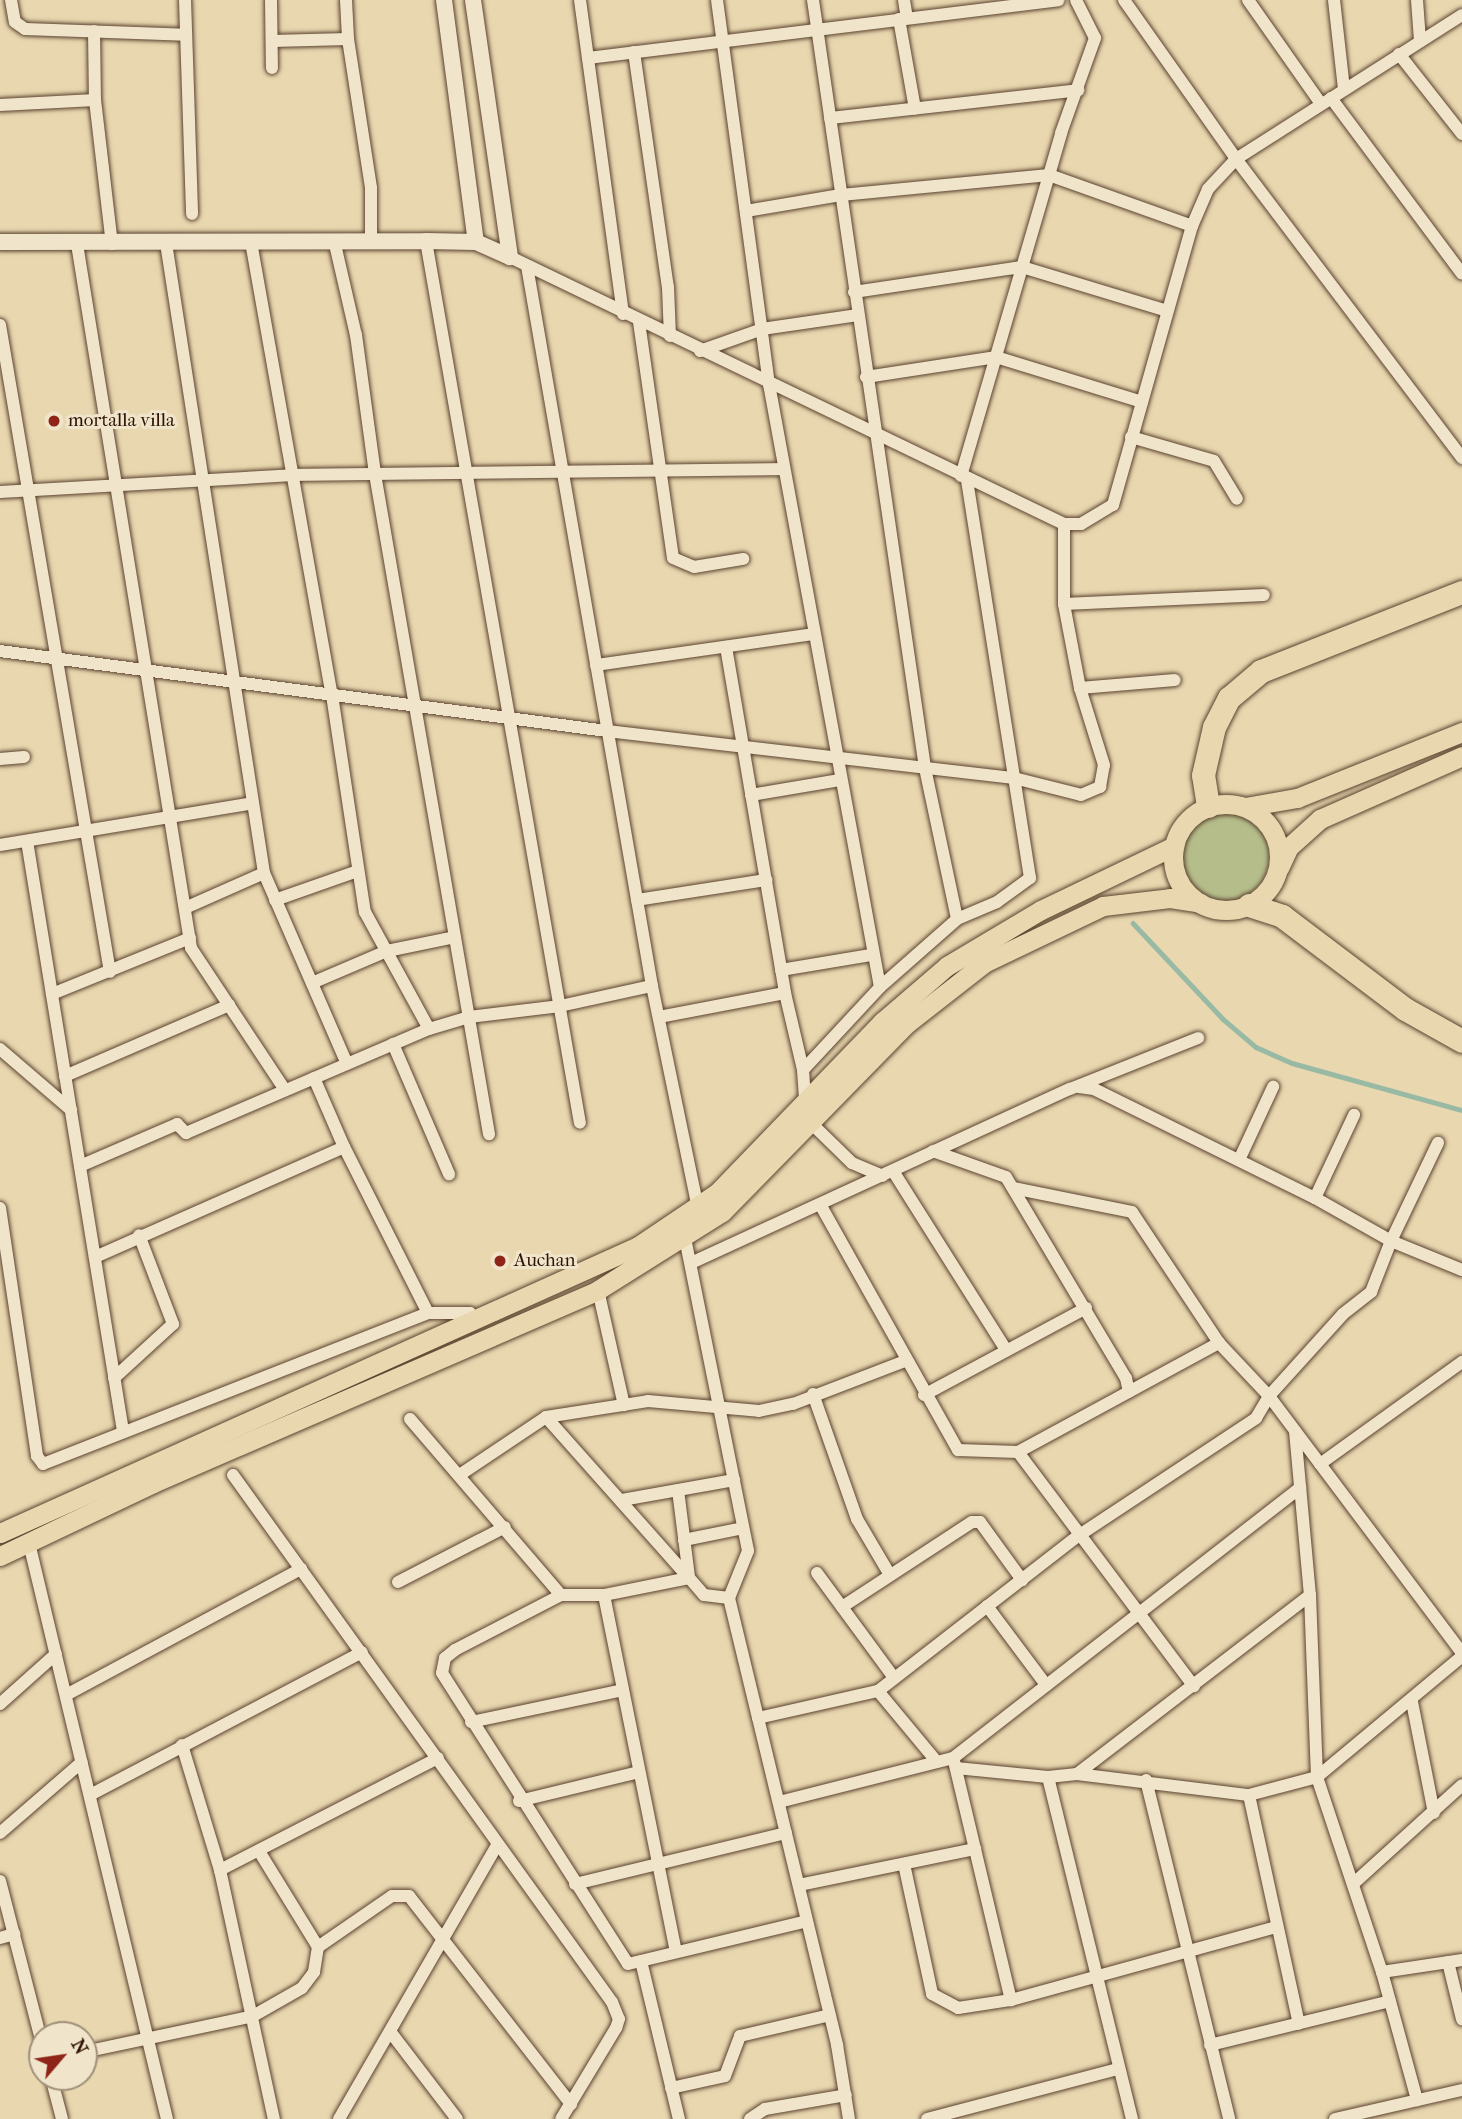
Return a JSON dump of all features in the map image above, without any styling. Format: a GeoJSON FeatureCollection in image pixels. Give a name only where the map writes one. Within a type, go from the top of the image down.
{"type":"FeatureCollection","features":[{"type":"Feature","properties":{"kind":"highway"},"geometry":{"type":"LineString","coordinates":[[1208,806],[1203,775],[1214,727],[1229,698],[1261,671],[1462,592]]}},
{"type":"Feature","properties":{"kind":"highway"},"geometry":{"type":"LineString","coordinates":[[1248,905],[1282,916],[1405,1009],[1462,1041]]}},
{"type":"Feature","properties":{"kind":"main road"},"geometry":{"type":"LineString","coordinates":[[1200,903],[1181,885],[1174,846],[1182,826],[1208,806],[1245,807],[1297,798],[1462,732]]}},
{"type":"Feature","properties":{"kind":"main road"},"geometry":{"type":"LineString","coordinates":[[0,1556],[153,1483],[598,1290],[685,1238],[722,1212],[812,1124],[905,1025],[985,963],[1049,928],[1103,906],[1170,898],[1225,910],[1248,905],[1261,897],[1290,847],[1320,819],[1462,756]]}},
{"type":"Feature","properties":{"kind":"main road"},"geometry":{"type":"LineString","coordinates":[[1245,807],[1270,826],[1277,841],[1277,872]]}},
{"type":"Feature","properties":{"kind":"main road"},"geometry":{"type":"LineString","coordinates":[[0,1533],[622,1255],[698,1208],[761,1151],[882,1022],[971,949],[1174,846]]}},
{"type":"Feature","properties":{"kind":"street"},"geometry":{"type":"LineString","coordinates":[[11,0],[15,22],[25,29],[185,35]]}},
{"type":"Feature","properties":{"kind":"street"},"geometry":{"type":"LineString","coordinates":[[185,0],[192,214]]}},
{"type":"Feature","properties":{"kind":"street"},"geometry":{"type":"LineString","coordinates":[[271,0],[272,68]]}},
{"type":"Feature","properties":{"kind":"street"},"geometry":{"type":"LineString","coordinates":[[346,0],[348,39],[371,188],[371,240]]}},
{"type":"Feature","properties":{"kind":"street"},"geometry":{"type":"LineString","coordinates":[[444,0],[476,243]]}},
{"type":"Feature","properties":{"kind":"street"},"geometry":{"type":"LineString","coordinates":[[473,0],[510,257]]}},
{"type":"Feature","properties":{"kind":"street"},"geometry":{"type":"LineString","coordinates":[[580,0],[623,314]]}},
{"type":"Feature","properties":{"kind":"street"},"geometry":{"type":"LineString","coordinates":[[716,0],[769,384],[871,955],[880,987]]}},
{"type":"Feature","properties":{"kind":"street"},"geometry":{"type":"LineString","coordinates":[[813,0],[874,434],[925,768],[957,919]]}},
{"type":"Feature","properties":{"kind":"street"},"geometry":{"type":"LineString","coordinates":[[904,0],[903,19],[915,109]]}},
{"type":"Feature","properties":{"kind":"street"},"geometry":{"type":"LineString","coordinates":[[588,58],[1058,0]]}},
{"type":"Feature","properties":{"kind":"street"},"geometry":{"type":"LineString","coordinates":[[803,1070],[880,987],[957,919],[997,902],[1030,878],[964,477],[1049,176],[1095,38],[1076,0]]}},
{"type":"Feature","properties":{"kind":"street"},"geometry":{"type":"LineString","coordinates":[[1124,0],[1236,159],[1462,457]]}},
{"type":"Feature","properties":{"kind":"street"},"geometry":{"type":"LineString","coordinates":[[1248,0],[1462,274]]}},
{"type":"Feature","properties":{"kind":"street"},"geometry":{"type":"LineString","coordinates":[[1334,0],[1344,89]]}},
{"type":"Feature","properties":{"kind":"street"},"geometry":{"type":"LineString","coordinates":[[1417,0],[1420,41]]}},
{"type":"Feature","properties":{"kind":"street"},"geometry":{"type":"LineString","coordinates":[[0,242],[112,244],[371,240],[476,243],[1064,524],[1081,524],[1113,505],[1192,226],[1208,189],[1236,159],[1462,15]]}},
{"type":"Feature","properties":{"kind":"street"},"geometry":{"type":"LineString","coordinates":[[94,31],[95,100],[112,244]]}},
{"type":"Feature","properties":{"kind":"street"},"geometry":{"type":"LineString","coordinates":[[272,41],[348,39]]}},
{"type":"Feature","properties":{"kind":"street"},"geometry":{"type":"LineString","coordinates":[[634,52],[668,287],[670,337]]}},
{"type":"Feature","properties":{"kind":"street"},"geometry":{"type":"LineString","coordinates":[[1399,54],[1462,134]]}},
{"type":"Feature","properties":{"kind":"street"},"geometry":{"type":"LineString","coordinates":[[830,118],[1078,90]]}},
{"type":"Feature","properties":{"kind":"street"},"geometry":{"type":"LineString","coordinates":[[0,105],[95,100]]}},
{"type":"Feature","properties":{"kind":"street"},"geometry":{"type":"LineString","coordinates":[[746,211],[841,195],[1049,176],[1192,226]]}},
{"type":"Feature","properties":{"kind":"street"},"geometry":{"type":"LineString","coordinates":[[334,240],[356,335],[375,474],[489,1134]]}},
{"type":"Feature","properties":{"kind":"street"},"geometry":{"type":"LineString","coordinates":[[426,241],[580,1123]]}},
{"type":"Feature","properties":{"kind":"street"},"geometry":{"type":"LineString","coordinates":[[251,242],[332,695],[365,912],[429,1029]]}},
{"type":"Feature","properties":{"kind":"street"},"geometry":{"type":"LineString","coordinates":[[166,243],[264,873],[346,1064]]}},
{"type":"Feature","properties":{"kind":"street"},"geometry":{"type":"LineString","coordinates":[[77,244],[191,948],[285,1090]]}},
{"type":"Feature","properties":{"kind":"street"},"geometry":{"type":"LineString","coordinates":[[527,266],[565,472],[652,986],[698,1208]]}},
{"type":"Feature","properties":{"kind":"street"},"geometry":{"type":"LineString","coordinates":[[854,292],[1022,267],[1168,311]]}},
{"type":"Feature","properties":{"kind":"street"},"geometry":{"type":"LineString","coordinates":[[700,351],[762,329],[858,314]]}},
{"type":"Feature","properties":{"kind":"street"},"geometry":{"type":"LineString","coordinates":[[639,322],[673,558],[694,567],[743,559]]}},
{"type":"Feature","properties":{"kind":"street"},"geometry":{"type":"LineString","coordinates":[[0,325],[5,381],[28,490],[110,972]]}},
{"type":"Feature","properties":{"kind":"street"},"geometry":{"type":"LineString","coordinates":[[866,377],[996,357],[1142,402]]}},
{"type":"Feature","properties":{"kind":"street"},"geometry":{"type":"LineString","coordinates":[[1131,437],[1214,461],[1237,499]]}},
{"type":"Feature","properties":{"kind":"street"},"geometry":{"type":"LineString","coordinates":[[0,492],[293,475],[784,469]]}},
{"type":"Feature","properties":{"kind":"street"},"geometry":{"type":"LineString","coordinates":[[0,651],[607,731],[1014,778],[1081,795],[1100,786],[1104,765],[1080,688],[1064,604],[1064,524]]}},
{"type":"Feature","properties":{"kind":"street"},"geometry":{"type":"LineString","coordinates":[[1064,604],[1264,595]]}},
{"type":"Feature","properties":{"kind":"street"},"geometry":{"type":"LineString","coordinates":[[596,665],[814,634]]}},
{"type":"Feature","properties":{"kind":"street"},"geometry":{"type":"LineString","coordinates":[[726,647],[785,993],[803,1070],[805,1102]]}},
{"type":"Feature","properties":{"kind":"street"},"geometry":{"type":"LineString","coordinates":[[1080,688],[1175,680]]}},
{"type":"Feature","properties":{"kind":"street"},"geometry":{"type":"LineString","coordinates":[[0,760],[24,757]]}},
{"type":"Feature","properties":{"kind":"street"},"geometry":{"type":"LineString","coordinates":[[751,795],[840,780]]}},
{"type":"Feature","properties":{"kind":"street"},"geometry":{"type":"LineString","coordinates":[[0,845],[253,803]]}},
{"type":"Feature","properties":{"kind":"street"},"geometry":{"type":"LineString","coordinates":[[27,841],[123,1431]]}},
{"type":"Feature","properties":{"kind":"street"},"geometry":{"type":"LineString","coordinates":[[275,900],[358,871]]}},
{"type":"Feature","properties":{"kind":"street"},"geometry":{"type":"LineString","coordinates":[[185,908],[264,873]]}},
{"type":"Feature","properties":{"kind":"street"},"geometry":{"type":"LineString","coordinates":[[637,900],[766,880]]}},
{"type":"Feature","properties":{"kind":"street"},"geometry":{"type":"LineString","coordinates":[[312,983],[387,951],[455,937]]}},
{"type":"Feature","properties":{"kind":"street"},"geometry":{"type":"LineString","coordinates":[[52,994],[190,938]]}},
{"type":"Feature","properties":{"kind":"street"},"geometry":{"type":"LineString","coordinates":[[781,970],[871,955]]}},
{"type":"Feature","properties":{"kind":"street"},"geometry":{"type":"LineString","coordinates":[[80,1166],[177,1124],[186,1133],[429,1029],[469,1017],[560,1006],[652,986]]}},
{"type":"Feature","properties":{"kind":"street"},"geometry":{"type":"LineString","coordinates":[[659,1017],[785,993]]}},
{"type":"Feature","properties":{"kind":"street"},"geometry":{"type":"LineString","coordinates":[[65,1076],[229,1005]]}},
{"type":"Feature","properties":{"kind":"street"},"geometry":{"type":"LineString","coordinates":[[691,1263],[1079,1087],[1198,1038]]}},
{"type":"Feature","properties":{"kind":"street"},"geometry":{"type":"LineString","coordinates":[[393,1044],[449,1174]]}},
{"type":"Feature","properties":{"kind":"street"},"geometry":{"type":"LineString","coordinates":[[0,1049],[71,1110]]}},
{"type":"Feature","properties":{"kind":"street"},"geometry":{"type":"LineString","coordinates":[[314,1078],[344,1147],[428,1313]]}},
{"type":"Feature","properties":{"kind":"street"},"geometry":{"type":"LineString","coordinates":[[1079,1087],[1094,1089],[1315,1198],[1391,1241],[1462,1270]]}},
{"type":"Feature","properties":{"kind":"street"},"geometry":{"type":"LineString","coordinates":[[1238,1160],[1273,1087]]}},
{"type":"Feature","properties":{"kind":"street"},"geometry":{"type":"LineString","coordinates":[[1315,1198],[1354,1115]]}},
{"type":"Feature","properties":{"kind":"street"},"geometry":{"type":"LineString","coordinates":[[812,1124],[852,1163],[888,1174],[1006,1350]]}},
{"type":"Feature","properties":{"kind":"street"},"geometry":{"type":"LineString","coordinates":[[758,1718],[878,1690],[1078,1536],[1256,1418],[1269,1396],[1343,1314],[1371,1292],[1391,1241],[1438,1143]]}},
{"type":"Feature","properties":{"kind":"street"},"geometry":{"type":"LineString","coordinates":[[95,1257],[139,1235],[344,1147]]}},
{"type":"Feature","properties":{"kind":"street"},"geometry":{"type":"LineString","coordinates":[[933,1152],[996,1170],[1013,1188],[1126,1378],[1129,1392]]}},
{"type":"Feature","properties":{"kind":"street"},"geometry":{"type":"LineString","coordinates":[[779,1802],[937,1762],[1048,1777],[1077,1774],[1146,1780],[1249,1795],[1317,1777],[1412,1702],[1462,1655],[1269,1396],[1219,1343],[1132,1212],[1013,1188]]}},
{"type":"Feature","properties":{"kind":"street"},"geometry":{"type":"LineString","coordinates":[[821,1206],[924,1395],[958,1450],[1018,1452],[1219,1343]]}},
{"type":"Feature","properties":{"kind":"street"},"geometry":{"type":"LineString","coordinates":[[0,1208],[37,1456],[43,1464],[53,1463],[123,1431],[428,1313],[470,1313],[476,1322]]}},
{"type":"Feature","properties":{"kind":"street"},"geometry":{"type":"LineString","coordinates":[[114,1378],[173,1324],[139,1235]]}},
{"type":"Feature","properties":{"kind":"street"},"geometry":{"type":"LineString","coordinates":[[685,1238],[748,1551],[729,1598],[830,2015],[849,2119]]}},
{"type":"Feature","properties":{"kind":"street"},"geometry":{"type":"LineString","coordinates":[[598,1290],[624,1405]]}},
{"type":"Feature","properties":{"kind":"street"},"geometry":{"type":"LineString","coordinates":[[924,1395],[1086,1308]]}},
{"type":"Feature","properties":{"kind":"street"},"geometry":{"type":"LineString","coordinates":[[461,1474],[546,1417],[648,1401],[719,1405],[759,1411],[905,1361]]}},
{"type":"Feature","properties":{"kind":"street"},"geometry":{"type":"LineString","coordinates":[[1320,1464],[1462,1362]]}},
{"type":"Feature","properties":{"kind":"street"},"geometry":{"type":"LineString","coordinates":[[813,1394],[857,1520],[890,1575]]}},
{"type":"Feature","properties":{"kind":"street"},"geometry":{"type":"LineString","coordinates":[[546,1417],[704,1595],[729,1598]]}},
{"type":"Feature","properties":{"kind":"street"},"geometry":{"type":"LineString","coordinates":[[410,1419],[461,1474],[561,1595]]}},
{"type":"Feature","properties":{"kind":"street"},"geometry":{"type":"LineString","coordinates":[[1295,1431],[1310,1595],[1317,1777],[1382,1972],[1417,2100]]}},
{"type":"Feature","properties":{"kind":"street"},"geometry":{"type":"LineString","coordinates":[[1018,1452],[1078,1536],[1194,1686]]}},
{"type":"Feature","properties":{"kind":"street"},"geometry":{"type":"LineString","coordinates":[[233,1475],[612,2002],[619,2018],[561,2119]]}},
{"type":"Feature","properties":{"kind":"street"},"geometry":{"type":"LineString","coordinates":[[622,1500],[734,1480]]}},
{"type":"Feature","properties":{"kind":"street"},"geometry":{"type":"LineString","coordinates":[[954,1763],[1046,1685],[1300,1488]]}},
{"type":"Feature","properties":{"kind":"street"},"geometry":{"type":"LineString","coordinates":[[678,1490],[689,1577]]}},
{"type":"Feature","properties":{"kind":"street"},"geometry":{"type":"LineString","coordinates":[[842,1607],[963,1528],[980,1522],[1022,1580]]}},
{"type":"Feature","properties":{"kind":"street"},"geometry":{"type":"LineString","coordinates":[[398,1582],[505,1527]]}},
{"type":"Feature","properties":{"kind":"street"},"geometry":{"type":"LineString","coordinates":[[684,1540],[743,1528]]}},
{"type":"Feature","properties":{"kind":"street"},"geometry":{"type":"LineString","coordinates":[[29,1543],[167,2119]]}},
{"type":"Feature","properties":{"kind":"street"},"geometry":{"type":"LineString","coordinates":[[66,1695],[301,1569]]}},
{"type":"Feature","properties":{"kind":"street"},"geometry":{"type":"LineString","coordinates":[[817,1573],[894,1678]]}},
{"type":"Feature","properties":{"kind":"street"},"geometry":{"type":"LineString","coordinates":[[689,1577],[604,1595],[561,1595],[444,1658],[442,1673],[519,1801],[628,1964],[807,1921]]}},
{"type":"Feature","properties":{"kind":"street"},"geometry":{"type":"LineString","coordinates":[[604,1595],[676,1952]]}},
{"type":"Feature","properties":{"kind":"street"},"geometry":{"type":"LineString","coordinates":[[1077,1774],[1310,1595]]}},
{"type":"Feature","properties":{"kind":"street"},"geometry":{"type":"LineString","coordinates":[[987,1606],[1046,1685]]}},
{"type":"Feature","properties":{"kind":"street"},"geometry":{"type":"LineString","coordinates":[[90,1795],[362,1653]]}},
{"type":"Feature","properties":{"kind":"street"},"geometry":{"type":"LineString","coordinates":[[0,1704],[56,1654]]}},
{"type":"Feature","properties":{"kind":"street"},"geometry":{"type":"LineString","coordinates":[[471,1721],[622,1690]]}},
{"type":"Feature","properties":{"kind":"street"},"geometry":{"type":"LineString","coordinates":[[878,1690],[937,1762]]}},
{"type":"Feature","properties":{"kind":"street"},"geometry":{"type":"LineString","coordinates":[[1412,1702],[1434,1813]]}},
{"type":"Feature","properties":{"kind":"street"},"geometry":{"type":"LineString","coordinates":[[182,1745],[219,1870],[274,2119]]}},
{"type":"Feature","properties":{"kind":"street"},"geometry":{"type":"LineString","coordinates":[[219,1870],[259,1852],[438,1758]]}},
{"type":"Feature","properties":{"kind":"street"},"geometry":{"type":"LineString","coordinates":[[0,1833],[82,1762]]}},
{"type":"Feature","properties":{"kind":"street"},"geometry":{"type":"LineString","coordinates":[[954,1763],[1011,2000]]}},
{"type":"Feature","properties":{"kind":"street"},"geometry":{"type":"LineString","coordinates":[[519,1801],[639,1772]]}},
{"type":"Feature","properties":{"kind":"street"},"geometry":{"type":"LineString","coordinates":[[1048,1777],[1132,2119]]}},
{"type":"Feature","properties":{"kind":"street"},"geometry":{"type":"LineString","coordinates":[[1146,1780],[1229,2119]]}},
{"type":"Feature","properties":{"kind":"street"},"geometry":{"type":"LineString","coordinates":[[1353,1884],[1462,1785]]}},
{"type":"Feature","properties":{"kind":"street"},"geometry":{"type":"LineString","coordinates":[[1249,1795],[1299,2024]]}},
{"type":"Feature","properties":{"kind":"street"},"geometry":{"type":"LineString","coordinates":[[575,1884],[786,1833]]}},
{"type":"Feature","properties":{"kind":"street"},"geometry":{"type":"LineString","coordinates":[[339,2119],[392,2034],[443,1936],[497,1845]]}},
{"type":"Feature","properties":{"kind":"street"},"geometry":{"type":"LineString","coordinates":[[799,1885],[975,1849]]}},
{"type":"Feature","properties":{"kind":"street"},"geometry":{"type":"LineString","coordinates":[[98,2049],[253,2016],[302,1988],[314,1972],[318,1947],[259,1852]]}},
{"type":"Feature","properties":{"kind":"street"},"geometry":{"type":"LineString","coordinates":[[904,1864],[932,1994],[958,2008],[1011,2000],[1276,1927]]}},
{"type":"Feature","properties":{"kind":"street"},"geometry":{"type":"LineString","coordinates":[[0,1881],[36,2021]]}},
{"type":"Feature","properties":{"kind":"street"},"geometry":{"type":"LineString","coordinates":[[318,1947],[401,1893],[443,1936],[571,2104]]}},
{"type":"Feature","properties":{"kind":"street"},"geometry":{"type":"LineString","coordinates":[[0,1938],[14,1934]]}},
{"type":"Feature","properties":{"kind":"street"},"geometry":{"type":"LineString","coordinates":[[1382,1972],[1462,1960]]}},
{"type":"Feature","properties":{"kind":"street"},"geometry":{"type":"LineString","coordinates":[[640,1961],[679,2119]]}},
{"type":"Feature","properties":{"kind":"street"},"geometry":{"type":"LineString","coordinates":[[1448,1962],[1462,2019]]}},
{"type":"Feature","properties":{"kind":"street"},"geometry":{"type":"LineString","coordinates":[[1210,2045],[1390,2001]]}},
{"type":"Feature","properties":{"kind":"street"},"geometry":{"type":"LineString","coordinates":[[671,2088],[725,2076],[740,2036],[830,2015]]}},
{"type":"Feature","properties":{"kind":"street"},"geometry":{"type":"LineString","coordinates":[[392,2034],[457,2119]]}},
{"type":"Feature","properties":{"kind":"street"},"geometry":{"type":"LineString","coordinates":[[927,2119],[1118,2068]]}},
{"type":"Feature","properties":{"kind":"street"},"geometry":{"type":"LineString","coordinates":[[55,2091],[62,2119]]}},
{"type":"Feature","properties":{"kind":"street"},"geometry":{"type":"LineString","coordinates":[[1335,2119],[1462,2091]]}},
{"type":"Feature","properties":{"kind":"street"},"geometry":{"type":"LineString","coordinates":[[750,2119],[765,2109],[846,2095]]}},
{"type":"Feature","properties":{"kind":"green space"},"geometry":{"type":"Polygon","coordinates":[[[1225,813],[1242,817],[1256,826],[1265,840],[1269,857],[1265,874],[1256,888],[1242,897],[1225,901],[1208,897],[1194,888],[1185,874],[1181,857],[1185,840],[1194,826],[1208,817],[1225,813]]]}},
{"type":"Feature","properties":{"kind":"waterway"},"geometry":{"type":"LineString","coordinates":[[1133,923],[1223,1019],[1256,1047],[1292,1063],[1462,1110]]}},
{"type":"Feature","properties":{"kind":"place","name":"mortalla villa"},"geometry":{"type":"Point","coordinates":[54,421]}},
{"type":"Feature","properties":{"kind":"place","name":"Auchan"},"geometry":{"type":"Point","coordinates":[500,1261]}}]}
